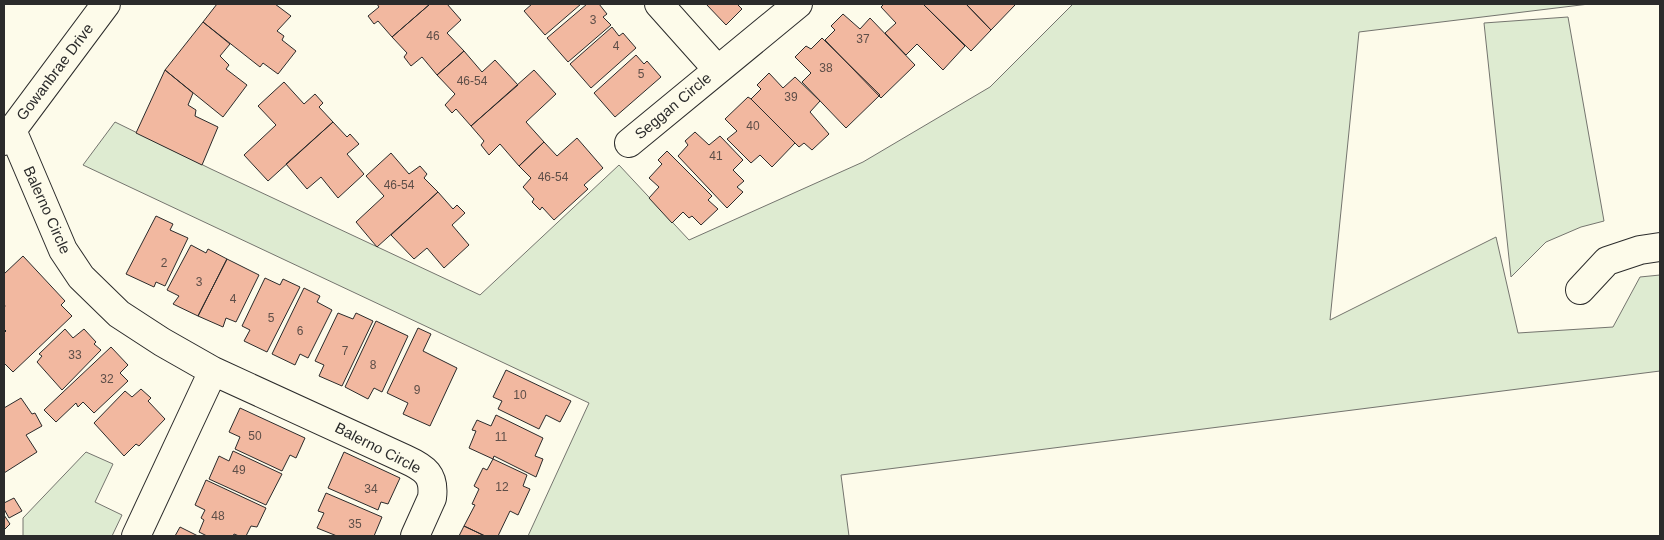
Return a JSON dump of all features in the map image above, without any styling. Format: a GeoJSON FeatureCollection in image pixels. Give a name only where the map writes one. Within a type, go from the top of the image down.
{"type":"FeatureCollection","features":[{"type":"Feature","properties":{"kind":"street","name":"Gowanbrae Drive"},"geometry":{"type":"LineString","coordinates":[[8,135],[106,4]]}},
{"type":"Feature","properties":{"kind":"street","name":"Seggan Circle"},"geometry":{"type":"LineString","coordinates":[[659,4],[718,69]]}},
{"type":"Feature","properties":{"kind":"street","name":"Seggan Circle"},"geometry":{"type":"LineString","coordinates":[[629,142],[798,4]]}},
{"type":"Feature","properties":{"kind":"street","name":"Balerno Circle"},"geometry":{"type":"LineString","coordinates":[[8,135],[63,250],[81,277],[119,314],[162,342],[213,371],[406,459],[423,469],[430,476],[433,492],[415,536]]}},
{"type":"Feature","properties":{"kind":"street"},"geometry":{"type":"LineString","coordinates":[[1580,290],[1608,261],[1640,250],[1660,247]]}},
{"type":"Feature","properties":{"kind":"street"},"geometry":{"type":"LineString","coordinates":[[136,536],[213,371]]}},
{"type":"Feature","properties":{"kind":"green space"},"geometry":{"type":"Polygon","coordinates":[[[1073,4],[1589,4],[1359,32],[1330,320],[1496,237],[1518,333],[1613,327],[1640,277],[1660,275],[1660,371],[841,475],[849,536],[528,536],[589,403],[83,165],[115,122],[480,295],[619,165],[689,240],[863,162],[990,87],[1073,4]]]}},
{"type":"Feature","properties":{"kind":"green space"},"geometry":{"type":"Polygon","coordinates":[[[1568,17],[1604,221],[1581,227],[1546,242],[1511,277],[1484,23],[1568,17]]]}},
{"type":"Feature","properties":{"kind":"green space"},"geometry":{"type":"Polygon","coordinates":[[[86,452],[113,464],[95,502],[122,515],[112,536],[23,536],[23,518],[86,452]]]}},
{"type":"Feature","properties":{"kind":"building"},"geometry":{"type":"Polygon","coordinates":[[[217,4],[275,4],[291,16],[277,31],[284,36],[282,40],[296,51],[278,74],[263,63],[260,67],[203,22],[217,4]]]}},
{"type":"Feature","properties":{"kind":"building"},"geometry":{"type":"Polygon","coordinates":[[[377,4],[430,4],[392,37],[378,21],[374,24],[368,16],[379,7],[377,4]]]}},
{"type":"Feature","properties":{"kind":"building"},"geometry":{"type":"Polygon","coordinates":[[[430,4],[447,4],[461,20],[447,33],[464,51],[437,75],[422,57],[411,66],[404,57],[407,53],[392,37],[430,4]]]}},
{"type":"Feature","properties":{"kind":"building"},"geometry":{"type":"Polygon","coordinates":[[[532,4],[581,4],[545,35],[524,11],[532,4]]]}},
{"type":"Feature","properties":{"kind":"building"},"geometry":{"type":"Polygon","coordinates":[[[587,4],[599,4],[607,14],[603,17],[611,25],[568,62],[547,38],[587,4]]]}},
{"type":"Feature","properties":{"kind":"building"},"geometry":{"type":"Polygon","coordinates":[[[706,4],[737,4],[742,9],[726,25],[706,4]]]}},
{"type":"Feature","properties":{"kind":"building"},"geometry":{"type":"Polygon","coordinates":[[[884,4],[923,4],[965,46],[943,70],[917,44],[906,55],[885,33],[896,23],[881,7],[884,4]]]}},
{"type":"Feature","properties":{"kind":"building"},"geometry":{"type":"Polygon","coordinates":[[[923,4],[966,4],[991,30],[971,51],[923,4]]]}},
{"type":"Feature","properties":{"kind":"building"},"geometry":{"type":"Polygon","coordinates":[[[966,4],[1013,4],[1015,5],[991,30],[966,4]]]}},
{"type":"Feature","properties":{"kind":"building"},"geometry":{"type":"Polygon","coordinates":[[[843,14],[860,29],[870,18],[915,65],[881,98],[825,40],[835,30],[831,26],[843,14]]]}},
{"type":"Feature","properties":{"kind":"building"},"geometry":{"type":"Polygon","coordinates":[[[203,22],[230,44],[220,56],[229,65],[226,69],[247,85],[223,117],[165,70],[203,22]]]}},
{"type":"Feature","properties":{"kind":"building"},"geometry":{"type":"Polygon","coordinates":[[[612,27],[619,36],[623,33],[636,48],[591,88],[570,64],[612,27]]]}},
{"type":"Feature","properties":{"kind":"building"},"geometry":{"type":"Polygon","coordinates":[[[822,38],[880,95],[846,128],[802,82],[811,73],[795,57],[806,46],[811,49],[822,38]]]}},
{"type":"Feature","properties":{"kind":"building"},"geometry":{"type":"Polygon","coordinates":[[[464,51],[482,72],[495,60],[518,85],[471,126],[456,109],[452,113],[445,105],[455,94],[437,75],[464,51]]]}},
{"type":"Feature","properties":{"kind":"building"},"geometry":{"type":"Polygon","coordinates":[[[636,55],[644,64],[647,61],[661,77],[615,117],[594,93],[636,55]]]}},
{"type":"Feature","properties":{"kind":"building"},"geometry":{"type":"Polygon","coordinates":[[[165,70],[193,93],[188,105],[196,110],[195,116],[218,127],[202,165],[136,133],[165,70]]]}},
{"type":"Feature","properties":{"kind":"building"},"geometry":{"type":"Polygon","coordinates":[[[534,70],[556,94],[526,122],[544,142],[519,166],[500,144],[489,155],[481,145],[484,141],[471,126],[534,70]]]}},
{"type":"Feature","properties":{"kind":"building"},"geometry":{"type":"Polygon","coordinates":[[[769,73],[783,88],[795,77],[820,101],[810,112],[829,134],[812,150],[804,143],[799,147],[751,99],[761,89],[757,85],[769,73]]]}},
{"type":"Feature","properties":{"kind":"building"},"geometry":{"type":"Polygon","coordinates":[[[284,82],[304,104],[315,94],[323,103],[319,107],[333,122],[268,181],[244,155],[276,125],[258,106],[284,82]]]}},
{"type":"Feature","properties":{"kind":"building"},"geometry":{"type":"Polygon","coordinates":[[[748,97],[795,143],[772,167],[760,155],[751,163],[727,139],[737,131],[725,119],[748,97]]]}},
{"type":"Feature","properties":{"kind":"building"},"geometry":{"type":"Polygon","coordinates":[[[333,122],[347,137],[350,134],[359,144],[347,154],[364,174],[338,198],[321,177],[307,189],[286,164],[333,122]]]}},
{"type":"Feature","properties":{"kind":"building"},"geometry":{"type":"Polygon","coordinates":[[[695,132],[709,145],[720,136],[743,160],[733,170],[744,181],[737,187],[743,192],[727,208],[678,156],[688,145],[685,141],[695,132]]]}},
{"type":"Feature","properties":{"kind":"building"},"geometry":{"type":"Polygon","coordinates":[[[577,138],[603,168],[584,185],[588,189],[554,220],[542,207],[540,210],[532,202],[534,199],[523,187],[531,178],[519,166],[544,142],[557,156],[577,138]]]}},
{"type":"Feature","properties":{"kind":"building"},"geometry":{"type":"Polygon","coordinates":[[[667,151],[712,196],[708,200],[718,209],[701,225],[692,216],[689,218],[683,212],[672,223],[649,198],[659,187],[649,178],[662,164],[658,160],[667,151]]]}},
{"type":"Feature","properties":{"kind":"building"},"geometry":{"type":"Polygon","coordinates":[[[391,153],[409,174],[420,166],[427,174],[424,178],[438,192],[377,247],[356,222],[384,196],[366,176],[391,153]]]}},
{"type":"Feature","properties":{"kind":"building"},"geometry":{"type":"Polygon","coordinates":[[[438,192],[453,209],[457,205],[465,213],[452,225],[469,245],[444,268],[427,248],[414,259],[391,235],[438,192]]]}},
{"type":"Feature","properties":{"kind":"building"},"geometry":{"type":"Polygon","coordinates":[[[156,216],[173,224],[170,230],[188,238],[165,286],[156,282],[154,287],[126,274],[156,216]]]}},
{"type":"Feature","properties":{"kind":"building"},"geometry":{"type":"Polygon","coordinates":[[[191,245],[206,253],[208,249],[227,259],[198,316],[173,304],[179,296],[167,290],[191,245]]]}},
{"type":"Feature","properties":{"kind":"building"},"geometry":{"type":"Polygon","coordinates":[[[23,256],[65,301],[61,305],[72,316],[13,372],[4,363],[4,333],[6,331],[4,329],[4,274],[23,256]]]}},
{"type":"Feature","properties":{"kind":"building"},"geometry":{"type":"Polygon","coordinates":[[[227,259],[259,275],[236,322],[226,318],[223,327],[198,316],[227,259]]]}},
{"type":"Feature","properties":{"kind":"building"},"geometry":{"type":"Polygon","coordinates":[[[265,278],[280,285],[283,279],[300,287],[267,352],[244,341],[250,330],[242,326],[265,278]]]}},
{"type":"Feature","properties":{"kind":"building"},"geometry":{"type":"Polygon","coordinates":[[[304,288],[320,296],[317,302],[332,310],[308,358],[300,354],[295,365],[272,354],[304,288]]]}},
{"type":"Feature","properties":{"kind":"building"},"geometry":{"type":"Polygon","coordinates":[[[338,313],[353,319],[356,313],[373,321],[342,386],[319,376],[324,365],[315,361],[338,313]]]}},
{"type":"Feature","properties":{"kind":"building"},"geometry":{"type":"Polygon","coordinates":[[[376,321],[408,336],[382,392],[374,388],[368,399],[345,387],[376,321]]]}},
{"type":"Feature","properties":{"kind":"building"},"geometry":{"type":"Polygon","coordinates":[[[418,328],[431,334],[423,351],[457,368],[430,426],[403,414],[408,403],[387,393],[418,328]]]}},
{"type":"Feature","properties":{"kind":"building"},"geometry":{"type":"Polygon","coordinates":[[[65,329],[73,338],[84,329],[96,342],[94,344],[101,350],[62,390],[37,362],[42,356],[39,354],[65,329]]]}},
{"type":"Feature","properties":{"kind":"building"},"geometry":{"type":"Polygon","coordinates":[[[111,347],[128,365],[120,373],[128,381],[94,413],[83,402],[78,407],[76,403],[56,422],[44,410],[111,347]]]}},
{"type":"Feature","properties":{"kind":"building"},"geometry":{"type":"Polygon","coordinates":[[[506,370],[571,401],[560,422],[546,415],[539,429],[498,409],[502,401],[493,397],[506,370]]]}},
{"type":"Feature","properties":{"kind":"building"},"geometry":{"type":"Polygon","coordinates":[[[141,389],[151,398],[148,401],[165,419],[139,446],[136,444],[124,456],[94,423],[125,391],[132,397],[141,389]]]}},
{"type":"Feature","properties":{"kind":"building"},"geometry":{"type":"Polygon","coordinates":[[[21,398],[32,414],[35,413],[42,426],[26,435],[37,452],[4,473],[4,408],[21,398]]]}},
{"type":"Feature","properties":{"kind":"building"},"geometry":{"type":"Polygon","coordinates":[[[240,408],[305,438],[296,458],[290,455],[282,471],[235,449],[240,437],[229,432],[240,408]]]}},
{"type":"Feature","properties":{"kind":"building"},"geometry":{"type":"Polygon","coordinates":[[[496,415],[543,438],[535,456],[543,459],[536,477],[494,456],[493,459],[469,448],[476,431],[472,430],[477,420],[491,426],[496,415]]]}},
{"type":"Feature","properties":{"kind":"building"},"geometry":{"type":"Polygon","coordinates":[[[233,451],[282,474],[266,505],[209,479],[219,456],[229,461],[233,451]]]}},
{"type":"Feature","properties":{"kind":"building"},"geometry":{"type":"Polygon","coordinates":[[[344,452],[400,478],[388,504],[381,502],[378,510],[328,488],[344,452]]]}},
{"type":"Feature","properties":{"kind":"building"},"geometry":{"type":"Polygon","coordinates":[[[493,459],[527,475],[523,486],[530,489],[518,515],[510,511],[498,536],[485,536],[464,526],[475,505],[472,504],[479,489],[474,486],[483,468],[487,470],[493,459]]]}},
{"type":"Feature","properties":{"kind":"building"},"geometry":{"type":"Polygon","coordinates":[[[206,480],[266,508],[257,527],[251,526],[246,536],[234,534],[233,536],[207,536],[199,532],[204,520],[201,518],[205,510],[195,505],[206,480]]]}},
{"type":"Feature","properties":{"kind":"building"},"geometry":{"type":"Polygon","coordinates":[[[326,493],[382,517],[374,536],[337,536],[317,528],[324,513],[318,511],[326,493]]]}},
{"type":"Feature","properties":{"kind":"building"},"geometry":{"type":"Polygon","coordinates":[[[14,498],[22,511],[9,518],[4,509],[4,503],[14,498]]]}},
{"type":"Feature","properties":{"kind":"building"},"geometry":{"type":"Polygon","coordinates":[[[4,515],[10,524],[4,530],[4,515]]]}},
{"type":"Feature","properties":{"kind":"building"},"geometry":{"type":"Polygon","coordinates":[[[464,526],[485,536],[459,536],[464,526]]]}},
{"type":"Feature","properties":{"kind":"building"},"geometry":{"type":"Polygon","coordinates":[[[180,527],[198,536],[175,536],[180,527]]]}}]}
